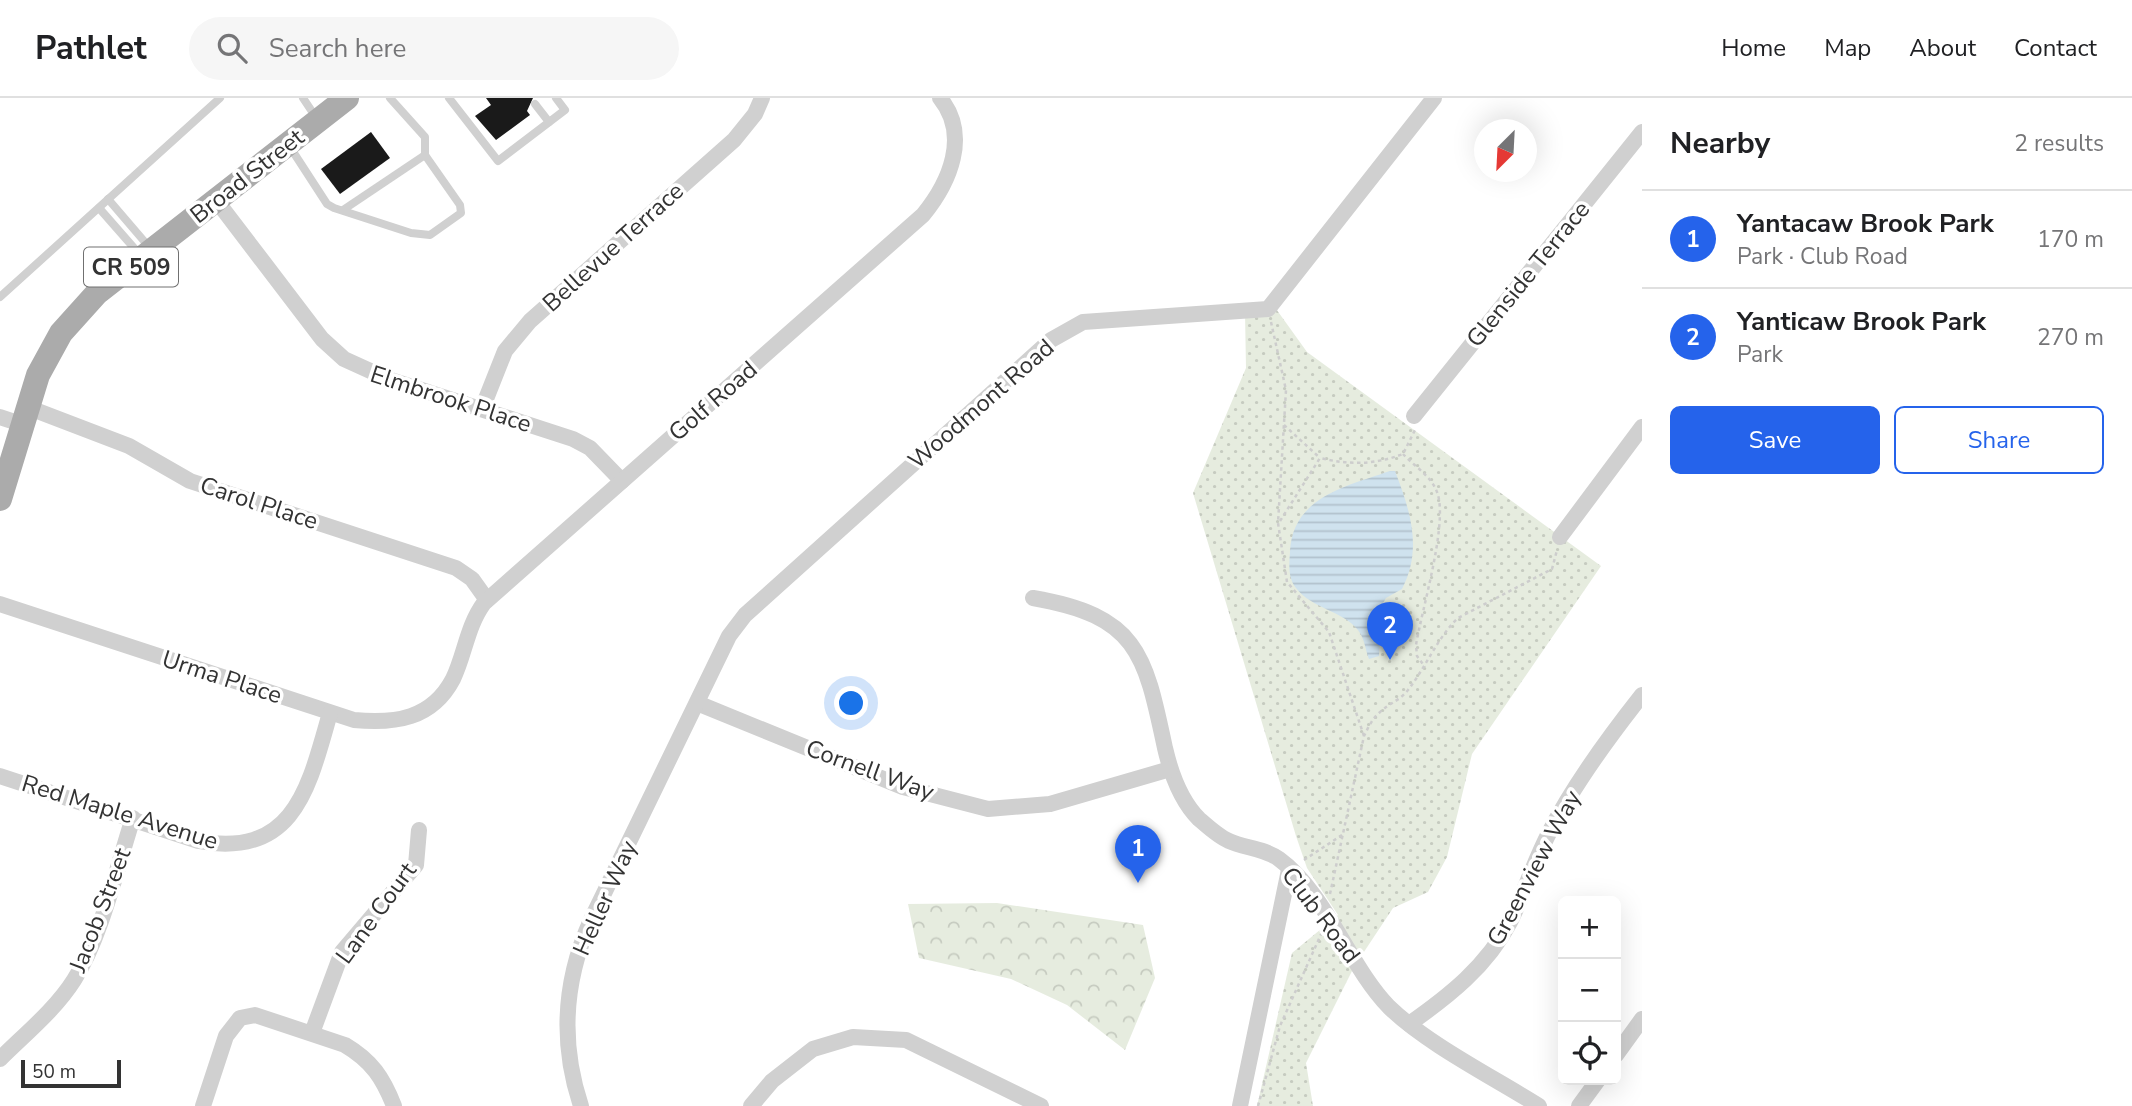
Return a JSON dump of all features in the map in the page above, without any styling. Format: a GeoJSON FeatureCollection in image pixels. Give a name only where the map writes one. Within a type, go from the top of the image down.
{"type":"FeatureCollection","features":[{"type":"Feature","properties":{"kind":"main road","name":"Broad Street"},"geometry":{"type":"LineString","coordinates":[[0,499],[16,416],[61,332],[97,293],[288,145],[331,108]]}},
{"type":"Feature","properties":{"kind":"street","name":"Bellevue Terrace"},"geometry":{"type":"LineString","coordinates":[[482,408],[505,351],[530,321],[734,140],[755,114],[762,98]]}},
{"type":"Feature","properties":{"kind":"street","name":"Golf Road"},"geometry":{"type":"LineString","coordinates":[[441,697],[453,679],[475,615],[487,600],[923,215],[945,181],[956,142],[953,119],[940,98]]}},
{"type":"Feature","properties":{"kind":"street"},"geometry":{"type":"LineString","coordinates":[[1268,309],[1434,98]]}},
{"type":"Feature","properties":{"kind":"street","name":"Glenside Terrace"},"geometry":{"type":"LineString","coordinates":[[1414,416],[1642,132]]}},
{"type":"Feature","properties":{"kind":"street","name":"Elmbrook Place"},"geometry":{"type":"LineString","coordinates":[[216,200],[322,339],[344,359],[388,379],[573,439],[590,448],[622,481]]}},
{"type":"Feature","properties":{"kind":"street","name":"Woodmont Road"},"geometry":{"type":"LineString","coordinates":[[697,703],[729,636],[745,615],[1051,340],[1083,322],[1268,309]]}},
{"type":"Feature","properties":{"kind":"street","name":"Carol Place"},"geometry":{"type":"LineString","coordinates":[[16,416],[130,446],[190,481],[456,568],[472,579],[487,600]]}},
{"type":"Feature","properties":{"kind":"street"},"geometry":{"type":"LineString","coordinates":[[1560,537],[1642,428]]}},
{"type":"Feature","properties":{"kind":"street","name":"Club Road"},"geometry":{"type":"LineString","coordinates":[[1033,598],[1085,609],[1111,624],[1128,641],[1149,673],[1170,769],[1184,800],[1200,820],[1228,841],[1278,858],[1326,915],[1387,1005],[1409,1024],[1539,1106]]}},
{"type":"Feature","properties":{"kind":"street","name":"Urma Place"},"geometry":{"type":"LineString","coordinates":[[0,604],[354,720],[380,723],[406,720],[424,712],[441,697]]}},
{"type":"Feature","properties":{"kind":"street","name":"Greenview Way"},"geometry":{"type":"LineString","coordinates":[[1409,1024],[1450,995],[1492,950],[1509,923],[1549,833],[1593,760],[1642,695]]}},
{"type":"Feature","properties":{"kind":"street","name":"Cornell Way"},"geometry":{"type":"LineString","coordinates":[[697,703],[903,787],[989,809],[1051,804],[1170,769]]}},
{"type":"Feature","properties":{"kind":"street","name":"Heller Way"},"geometry":{"type":"LineString","coordinates":[[581,1106],[573,1081],[567,1033],[570,984],[576,960],[591,920],[697,703]]}},
{"type":"Feature","properties":{"kind":"street","name":"Red Maple Avenue"},"geometry":{"type":"LineString","coordinates":[[0,776],[198,841],[223,846],[240,844],[280,825],[296,810],[308,788],[330,713]]}},
{"type":"Feature","properties":{"kind":"street","name":"Jacob Street"},"geometry":{"type":"LineString","coordinates":[[0,1059],[63,997],[76,977],[93,940],[133,818]]}},
{"type":"Feature","properties":{"kind":"street","name":"Lane Court"},"geometry":{"type":"LineString","coordinates":[[312,1033],[342,952],[416,865],[419,830]]}},
{"type":"Feature","properties":{"kind":"street"},"geometry":{"type":"LineString","coordinates":[[1240,1106],[1289,870]]}},
{"type":"Feature","properties":{"kind":"street"},"geometry":{"type":"LineString","coordinates":[[203,1106],[226,1036],[240,1018],[265,1017],[345,1045],[368,1061],[383,1079],[394,1106]]}},
{"type":"Feature","properties":{"kind":"street"},"geometry":{"type":"LineString","coordinates":[[1621,1048],[1642,1019]]}},
{"type":"Feature","properties":{"kind":"street"},"geometry":{"type":"LineString","coordinates":[[751,1106],[772,1082],[813,1049],[853,1037],[905,1040],[1041,1106]]}},
{"type":"Feature","properties":{"kind":"street"},"geometry":{"type":"LineString","coordinates":[[1578,1106],[1594,1085]]}},
{"type":"Feature","properties":{"kind":"lane"},"geometry":{"type":"LineString","coordinates":[[0,297],[220,98]]}},
{"type":"Feature","properties":{"kind":"lane"},"geometry":{"type":"LineString","coordinates":[[303,98],[331,108]]}},
{"type":"Feature","properties":{"kind":"lane"},"geometry":{"type":"LineString","coordinates":[[288,145],[327,204],[411,233],[430,235],[461,213],[460,205],[425,155],[425,137],[390,98]]}},
{"type":"Feature","properties":{"kind":"lane"},"geometry":{"type":"LineString","coordinates":[[449,98],[498,161],[565,110],[556,98]]}},
{"type":"Feature","properties":{"kind":"lane"},"geometry":{"type":"LineString","coordinates":[[535,104],[549,122]]}},
{"type":"Feature","properties":{"kind":"lane"},"geometry":{"type":"LineString","coordinates":[[343,210],[425,155]]}},
{"type":"Feature","properties":{"kind":"lane"},"geometry":{"type":"LineString","coordinates":[[108,199],[147,254]]}},
{"type":"Feature","properties":{"kind":"lane"},"geometry":{"type":"LineString","coordinates":[[99,208],[147,254]]}},
{"type":"Feature","properties":{"kind":"path"},"geometry":{"type":"LineString","coordinates":[[1268,309],[1286,390],[1278,523],[1287,582],[1329,632],[1364,736]]}},
{"type":"Feature","properties":{"kind":"path"},"geometry":{"type":"LineString","coordinates":[[1284,425],[1320,458],[1349,464],[1380,463],[1403,454],[1413,440],[1417,424],[1414,416]]}},
{"type":"Feature","properties":{"kind":"path"},"geometry":{"type":"LineString","coordinates":[[1403,454],[1425,473],[1438,495],[1438,528],[1416,645],[1417,656],[1425,667]]}},
{"type":"Feature","properties":{"kind":"path"},"geometry":{"type":"LineString","coordinates":[[1278,523],[1320,458]]}},
{"type":"Feature","properties":{"kind":"path"},"geometry":{"type":"LineString","coordinates":[[1258,1106],[1280,1026],[1322,932],[1364,736],[1380,712],[1398,703],[1425,667],[1447,628],[1458,618],[1552,569],[1560,537]]}},
{"type":"Feature","properties":{"kind":"path"},"geometry":{"type":"LineString","coordinates":[[1289,870],[1342,835]]}},
{"type":"Feature","properties":{"kind":"green space"},"geometry":{"type":"Polygon","coordinates":[[[1269,299],[1307,352],[1601,566],[1472,754],[1447,857],[1428,892],[1393,908],[1354,967],[1306,1063],[1313,1106],[1257,1106],[1292,953],[1338,915],[1307,868],[1296,836],[1193,493],[1246,368],[1245,313],[1269,299]]]}},
{"type":"Feature","properties":{"kind":"green space"},"geometry":{"type":"Polygon","coordinates":[[[997,903],[1143,925],[1155,978],[1125,1050],[1067,1005],[1011,979],[919,958],[908,904],[997,903]]]}},
{"type":"Feature","properties":{"kind":"water"},"geometry":{"type":"Polygon","coordinates":[[[1395,471],[1409,515],[1412,559],[1402,589],[1386,598],[1382,605],[1379,656],[1369,659],[1362,637],[1351,623],[1310,601],[1293,584],[1289,566],[1290,552],[1293,533],[1300,518],[1311,506],[1340,489],[1395,471]]]}},
{"type":"Feature","properties":{"kind":"building"},"geometry":{"type":"Polygon","coordinates":[[[486,98],[533,98],[527,111],[530,115],[496,140],[475,116],[491,105],[486,98]]]}},
{"type":"Feature","properties":{"kind":"building"},"geometry":{"type":"Polygon","coordinates":[[[371,132],[390,158],[340,194],[321,169],[371,132]]]}},
{"type":"Feature","properties":{"kind":"place","name":"Yanticaw Brook Park"},"geometry":{"type":"Point","coordinates":[1390,660]}},
{"type":"Feature","properties":{"kind":"place","name":"Yantacaw Brook Park"},"geometry":{"type":"Point","coordinates":[1138,883]}}]}
